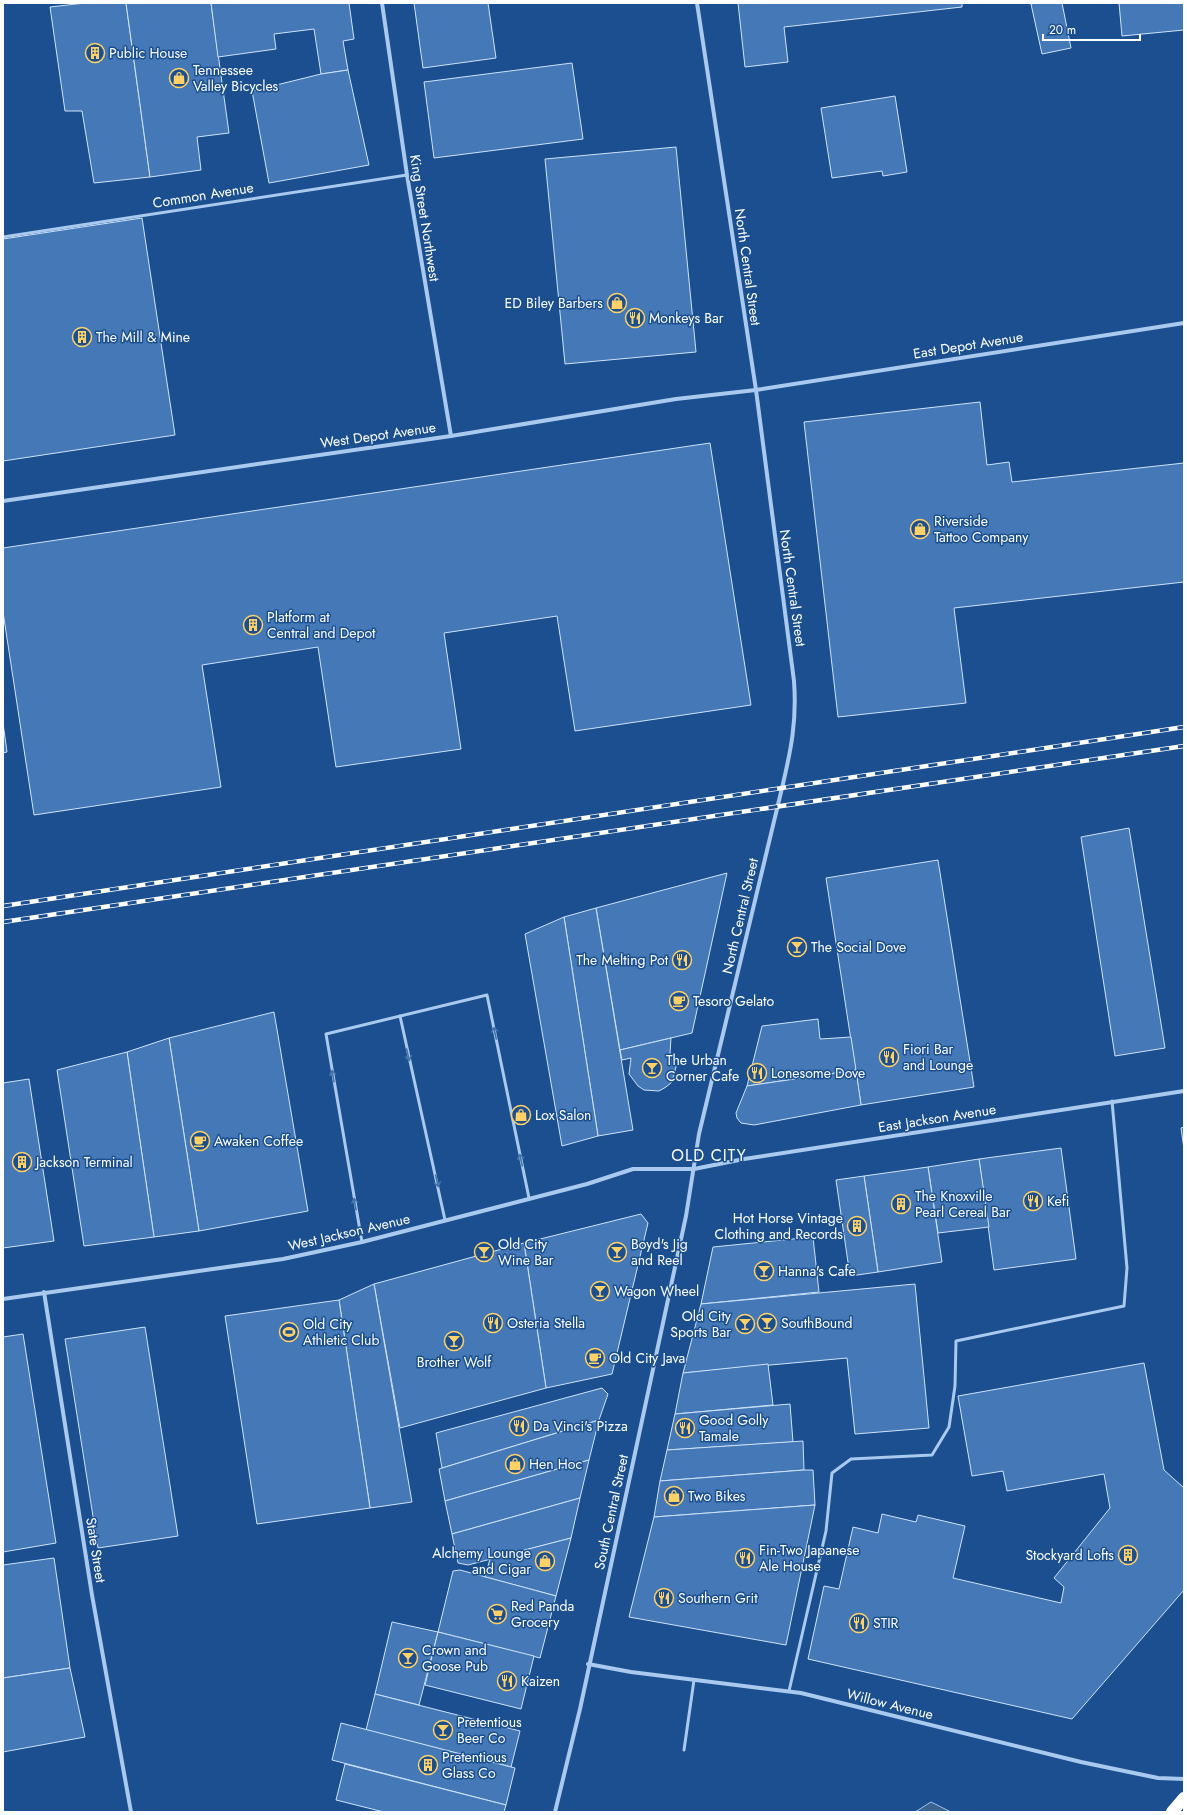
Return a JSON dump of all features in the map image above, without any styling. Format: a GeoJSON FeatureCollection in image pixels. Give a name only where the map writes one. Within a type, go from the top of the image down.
{"type":"FeatureCollection","features":[{"type":"Feature","properties":{"kind":"highway"},"geometry":{"type":"LineString","coordinates":[[1172,1812],[1184,1798]]}},
{"type":"Feature","properties":{"kind":"street","name":"King Street Northwest"},"geometry":{"type":"LineString","coordinates":[[382,3],[407,175],[451,436]]}},
{"type":"Feature","properties":{"kind":"street","name":"North Central Street"},"geometry":{"type":"LineString","coordinates":[[694,1169],[699,1134],[790,754],[796,708],[794,681],[756,390],[697,3]]}},
{"type":"Feature","properties":{"kind":"street","name":"East Depot Avenue"},"geometry":{"type":"LineString","coordinates":[[756,390],[1184,323]]}},
{"type":"Feature","properties":{"kind":"street","name":"West Depot Avenue"},"geometry":{"type":"LineString","coordinates":[[3,501],[451,436],[676,399],[756,390]]}},
{"type":"Feature","properties":{"kind":"street","name":"East Jackson Avenue"},"geometry":{"type":"LineString","coordinates":[[694,1169],[744,1159],[1184,1091]]}},
{"type":"Feature","properties":{"kind":"street","name":"West Jackson Avenue"},"geometry":{"type":"LineString","coordinates":[[3,1299],[284,1259],[362,1242],[587,1184],[633,1169],[694,1169]]}},
{"type":"Feature","properties":{"kind":"street","name":"South Central Street"},"geometry":{"type":"LineString","coordinates":[[555,1812],[580,1709],[588,1664],[684,1224],[694,1169]]}},
{"type":"Feature","properties":{"kind":"street","name":"State Street"},"geometry":{"type":"LineString","coordinates":[[44,1292],[92,1595],[131,1812]]}},
{"type":"Feature","properties":{"kind":"street","name":"Willow Avenue"},"geometry":{"type":"LineString","coordinates":[[588,1664],[631,1672],[789,1692],[1081,1762],[1158,1778],[1184,1779]]}},
{"type":"Feature","properties":{"kind":"lane","name":"Common Avenue"},"geometry":{"type":"LineString","coordinates":[[3,237],[407,175]]}},
{"type":"Feature","properties":{"kind":"lane"},"geometry":{"type":"LineString","coordinates":[[362,1242],[326,1034],[487,995],[529,1198]]}},
{"type":"Feature","properties":{"kind":"lane"},"geometry":{"type":"LineString","coordinates":[[400,1016],[445,1220]]}},
{"type":"Feature","properties":{"kind":"lane"},"geometry":{"type":"LineString","coordinates":[[789,1692],[826,1531],[832,1473],[851,1460],[932,1455],[949,1427],[955,1386],[956,1342],[1124,1306],[1127,1268],[1112,1101]]}},
{"type":"Feature","properties":{"kind":"lane"},"geometry":{"type":"LineString","coordinates":[[684,1750],[694,1680]]}},
{"type":"Feature","properties":{"kind":"water"},"geometry":{"type":"Polygon","coordinates":[[[931,1802],[951,1812],[915,1812],[931,1802]]]}},
{"type":"Feature","properties":{"kind":"building","name":"Public House"},"geometry":{"type":"Polygon","coordinates":[[[85,3],[126,3],[150,177],[94,183],[82,111],[65,111],[50,7],[85,3]]]}},
{"type":"Feature","properties":{"kind":"building","name":"Tennessee Valley Bicycles"},"geometry":{"type":"Polygon","coordinates":[[[126,3],[211,3],[229,133],[197,137],[201,170],[150,177],[126,3]]]}},
{"type":"Feature","properties":{"kind":"building"},"geometry":{"type":"Polygon","coordinates":[[[211,3],[349,3],[354,39],[343,41],[348,70],[321,74],[314,29],[274,34],[276,49],[218,57],[211,3]]]}},
{"type":"Feature","properties":{"kind":"building"},"geometry":{"type":"Polygon","coordinates":[[[414,3],[488,3],[496,58],[423,68],[414,3]]]}},
{"type":"Feature","properties":{"kind":"building"},"geometry":{"type":"Polygon","coordinates":[[[738,3],[962,3],[962,7],[784,27],[788,62],[745,67],[738,3]]]}},
{"type":"Feature","properties":{"kind":"building"},"geometry":{"type":"Polygon","coordinates":[[[1062,3],[1071,48],[1042,54],[1031,4],[1062,3]]]}},
{"type":"Feature","properties":{"kind":"building"},"geometry":{"type":"Polygon","coordinates":[[[1119,3],[1184,3],[1184,30],[1122,36],[1119,3]]]}},
{"type":"Feature","properties":{"kind":"building"},"geometry":{"type":"Polygon","coordinates":[[[572,63],[583,139],[434,158],[424,82],[572,63]]]}},
{"type":"Feature","properties":{"kind":"building"},"geometry":{"type":"Polygon","coordinates":[[[348,70],[369,165],[269,183],[252,91],[321,74],[348,70]]]}},
{"type":"Feature","properties":{"kind":"building"},"geometry":{"type":"Polygon","coordinates":[[[895,96],[907,172],[883,176],[882,171],[832,178],[821,108],[895,96]]]}},
{"type":"Feature","properties":{"kind":"building"},"geometry":{"type":"Polygon","coordinates":[[[676,147],[696,352],[565,364],[545,159],[676,147]]]}},
{"type":"Feature","properties":{"kind":"building","name":"The Mill & Mine"},"geometry":{"type":"Polygon","coordinates":[[[142,218],[175,435],[3,461],[3,239],[142,218]]]}},
{"type":"Feature","properties":{"kind":"building"},"geometry":{"type":"Polygon","coordinates":[[[980,402],[987,465],[1009,462],[1012,482],[1184,463],[1184,582],[954,608],[966,703],[838,717],[804,422],[980,402]]]}},
{"type":"Feature","properties":{"kind":"building","name":"Platform at Central and Depot"},"geometry":{"type":"Polygon","coordinates":[[[710,443],[751,705],[575,731],[557,616],[444,633],[461,749],[336,767],[318,647],[202,665],[221,787],[34,815],[3,612],[3,548],[710,443]]]}},
{"type":"Feature","properties":{"kind":"building"},"geometry":{"type":"Polygon","coordinates":[[[3,723],[7,752],[3,753],[3,723]]]}},
{"type":"Feature","properties":{"kind":"building"},"geometry":{"type":"Polygon","coordinates":[[[1129,828],[1165,1048],[1115,1056],[1081,837],[1129,828]]]}},
{"type":"Feature","properties":{"kind":"building"},"geometry":{"type":"Polygon","coordinates":[[[938,860],[974,1087],[861,1105],[826,878],[938,860]]]}},
{"type":"Feature","properties":{"kind":"building"},"geometry":{"type":"Polygon","coordinates":[[[727,873],[692,1033],[620,1050],[596,908],[727,873]]]}},
{"type":"Feature","properties":{"kind":"building"},"geometry":{"type":"Polygon","coordinates":[[[596,908],[633,1130],[598,1136],[564,917],[596,908]]]}},
{"type":"Feature","properties":{"kind":"building"},"geometry":{"type":"Polygon","coordinates":[[[564,917],[598,1136],[562,1146],[525,934],[564,917]]]}},
{"type":"Feature","properties":{"kind":"building"},"geometry":{"type":"Polygon","coordinates":[[[274,1012],[308,1211],[199,1231],[169,1038],[274,1012]]]}},
{"type":"Feature","properties":{"kind":"building"},"geometry":{"type":"Polygon","coordinates":[[[818,1019],[820,1039],[851,1037],[856,1070],[747,1086],[762,1026],[818,1019]]]}},
{"type":"Feature","properties":{"kind":"building"},"geometry":{"type":"Polygon","coordinates":[[[169,1038],[199,1231],[154,1237],[127,1052],[169,1038]]]}},
{"type":"Feature","properties":{"kind":"building"},"geometry":{"type":"Polygon","coordinates":[[[671,1038],[670,1053],[674,1059],[676,1067],[672,1082],[659,1091],[644,1090],[638,1086],[629,1074],[631,1058],[622,1060],[620,1050],[671,1038]]]}},
{"type":"Feature","properties":{"kind":"building"},"geometry":{"type":"Polygon","coordinates":[[[127,1052],[154,1237],[84,1246],[57,1070],[127,1052]]]}},
{"type":"Feature","properties":{"kind":"building"},"geometry":{"type":"Polygon","coordinates":[[[856,1070],[861,1105],[754,1125],[741,1123],[737,1118],[736,1113],[747,1086],[856,1070]]]}},
{"type":"Feature","properties":{"kind":"building","name":"Jackson Terminal"},"geometry":{"type":"Polygon","coordinates":[[[29,1079],[54,1241],[3,1248],[3,1083],[29,1079]]]}},
{"type":"Feature","properties":{"kind":"building"},"geometry":{"type":"Polygon","coordinates":[[[1184,1127],[1184,1149],[1181,1128],[1184,1127]]]}},
{"type":"Feature","properties":{"kind":"building"},"geometry":{"type":"Polygon","coordinates":[[[1061,1148],[1076,1259],[994,1270],[979,1159],[1061,1148]]]}},
{"type":"Feature","properties":{"kind":"building"},"geometry":{"type":"Polygon","coordinates":[[[979,1159],[989,1227],[938,1233],[928,1167],[979,1159]]]}},
{"type":"Feature","properties":{"kind":"building","name":"The Knoxville Pearl Cereal Bar"},"geometry":{"type":"Polygon","coordinates":[[[928,1167],[942,1262],[878,1272],[864,1176],[928,1167]]]}},
{"type":"Feature","properties":{"kind":"building","name":"Hot Horse Vintage Clothing and Records"},"geometry":{"type":"Polygon","coordinates":[[[864,1176],[878,1272],[850,1276],[836,1180],[864,1176]]]}},
{"type":"Feature","properties":{"kind":"building"},"geometry":{"type":"Polygon","coordinates":[[[641,1214],[648,1223],[612,1374],[546,1388],[524,1243],[641,1214]]]}},
{"type":"Feature","properties":{"kind":"building"},"geometry":{"type":"Polygon","coordinates":[[[813,1237],[819,1292],[701,1304],[713,1247],[813,1237]]]}},
{"type":"Feature","properties":{"kind":"building"},"geometry":{"type":"Polygon","coordinates":[[[524,1243],[546,1388],[400,1428],[374,1284],[524,1243]]]}},
{"type":"Feature","properties":{"kind":"building"},"geometry":{"type":"Polygon","coordinates":[[[374,1284],[412,1502],[370,1508],[339,1300],[374,1284]]]}},
{"type":"Feature","properties":{"kind":"building"},"geometry":{"type":"Polygon","coordinates":[[[915,1284],[929,1428],[855,1434],[847,1358],[683,1373],[701,1304],[915,1284]]]}},
{"type":"Feature","properties":{"kind":"building"},"geometry":{"type":"Polygon","coordinates":[[[339,1300],[370,1508],[257,1524],[225,1316],[339,1300]]]}},
{"type":"Feature","properties":{"kind":"building"},"geometry":{"type":"Polygon","coordinates":[[[145,1327],[178,1536],[98,1548],[65,1339],[145,1327]]]}},
{"type":"Feature","properties":{"kind":"building"},"geometry":{"type":"Polygon","coordinates":[[[23,1334],[56,1543],[3,1552],[3,1337],[23,1334]]]}},
{"type":"Feature","properties":{"kind":"building","name":"Stockyard Lofts"},"geometry":{"type":"Polygon","coordinates":[[[1144,1363],[1164,1470],[1184,1488],[1184,1590],[1072,1719],[808,1659],[824,1586],[839,1589],[853,1527],[878,1533],[882,1514],[916,1522],[918,1515],[965,1526],[953,1578],[1061,1603],[1064,1587],[1054,1578],[1110,1508],[1104,1474],[1007,1491],[1003,1471],[972,1476],[958,1396],[1144,1363]]]}},
{"type":"Feature","properties":{"kind":"building"},"geometry":{"type":"Polygon","coordinates":[[[768,1364],[773,1405],[675,1414],[683,1373],[768,1364]]]}},
{"type":"Feature","properties":{"kind":"building","name":"Da Vinci's Pizza"},"geometry":{"type":"Polygon","coordinates":[[[602,1388],[608,1394],[599,1420],[442,1468],[436,1433],[602,1388]]]}},
{"type":"Feature","properties":{"kind":"building"},"geometry":{"type":"Polygon","coordinates":[[[790,1404],[793,1442],[667,1450],[675,1414],[790,1404]]]}},
{"type":"Feature","properties":{"kind":"building","name":"Hen Hoc"},"geometry":{"type":"Polygon","coordinates":[[[599,1420],[589,1460],[445,1501],[439,1469],[599,1420]]]}},
{"type":"Feature","properties":{"kind":"building"},"geometry":{"type":"Polygon","coordinates":[[[803,1441],[804,1470],[660,1481],[667,1450],[803,1441]]]}},
{"type":"Feature","properties":{"kind":"building"},"geometry":{"type":"Polygon","coordinates":[[[589,1460],[580,1498],[452,1534],[445,1501],[589,1460]]]}},
{"type":"Feature","properties":{"kind":"building"},"geometry":{"type":"Polygon","coordinates":[[[813,1470],[815,1505],[654,1517],[660,1481],[813,1470]]]}},
{"type":"Feature","properties":{"kind":"building"},"geometry":{"type":"Polygon","coordinates":[[[580,1498],[571,1538],[468,1565],[458,1563],[452,1534],[580,1498]]]}},
{"type":"Feature","properties":{"kind":"building"},"geometry":{"type":"Polygon","coordinates":[[[815,1505],[786,1645],[629,1617],[654,1517],[815,1505]]]}},
{"type":"Feature","properties":{"kind":"building"},"geometry":{"type":"Polygon","coordinates":[[[571,1538],[556,1596],[485,1577],[490,1559],[571,1538]]]}},
{"type":"Feature","properties":{"kind":"building"},"geometry":{"type":"Polygon","coordinates":[[[54,1558],[70,1668],[3,1678],[3,1565],[54,1558]]]}},
{"type":"Feature","properties":{"kind":"building","name":"Red Panda Grocery"},"geometry":{"type":"Polygon","coordinates":[[[460,1570],[556,1596],[540,1658],[438,1632],[453,1571],[460,1570]]]}},
{"type":"Feature","properties":{"kind":"building","name":"Crown and Goose Pub"},"geometry":{"type":"Polygon","coordinates":[[[392,1622],[438,1632],[419,1705],[375,1694],[392,1622]]]}},
{"type":"Feature","properties":{"kind":"building"},"geometry":{"type":"Polygon","coordinates":[[[438,1632],[534,1656],[521,1709],[425,1685],[438,1632]]]}},
{"type":"Feature","properties":{"kind":"building"},"geometry":{"type":"Polygon","coordinates":[[[70,1668],[85,1737],[3,1752],[3,1678],[70,1668]]]}},
{"type":"Feature","properties":{"kind":"building"},"geometry":{"type":"Polygon","coordinates":[[[375,1694],[520,1731],[511,1767],[366,1730],[375,1694]]]}},
{"type":"Feature","properties":{"kind":"building","name":"Pretentious Glass Co"},"geometry":{"type":"Polygon","coordinates":[[[341,1723],[515,1768],[506,1805],[332,1760],[341,1723]]]}},
{"type":"Feature","properties":{"kind":"building"},"geometry":{"type":"Polygon","coordinates":[[[345,1764],[506,1805],[504,1812],[384,1812],[336,1800],[345,1764]]]}},
{"type":"Feature","properties":{"kind":"railway"},"geometry":{"type":"LineString","coordinates":[[3,906],[1184,727]]}},
{"type":"Feature","properties":{"kind":"railway"},"geometry":{"type":"LineString","coordinates":[[3,922],[1184,746]]}},
{"type":"Feature","properties":{"kind":"place","name":"Public House"},"geometry":{"type":"Point","coordinates":[95,53]}},
{"type":"Feature","properties":{"kind":"place","name":"Tennessee Valley Bicycles"},"geometry":{"type":"Point","coordinates":[179,78]}},
{"type":"Feature","properties":{"kind":"place","name":"ED Biley Barbers"},"geometry":{"type":"Point","coordinates":[617,303]}},
{"type":"Feature","properties":{"kind":"place","name":"Monkeys Bar"},"geometry":{"type":"Point","coordinates":[635,318]}},
{"type":"Feature","properties":{"kind":"place","name":"The Mill & Mine"},"geometry":{"type":"Point","coordinates":[82,337]}},
{"type":"Feature","properties":{"kind":"place","name":"Riverside Tattoo Company"},"geometry":{"type":"Point","coordinates":[920,529]}},
{"type":"Feature","properties":{"kind":"place","name":"Platform at Central and Depot"},"geometry":{"type":"Point","coordinates":[253,625]}},
{"type":"Feature","properties":{"kind":"place","name":"The Social Dove"},"geometry":{"type":"Point","coordinates":[797,947]}},
{"type":"Feature","properties":{"kind":"place","name":"The Melting Pot"},"geometry":{"type":"Point","coordinates":[682,960]}},
{"type":"Feature","properties":{"kind":"place","name":"Tesoro Gelato"},"geometry":{"type":"Point","coordinates":[679,1001]}},
{"type":"Feature","properties":{"kind":"place","name":"Fiori Bar and Lounge"},"geometry":{"type":"Point","coordinates":[889,1057]}},
{"type":"Feature","properties":{"kind":"place","name":"The Urban Corner Cafe"},"geometry":{"type":"Point","coordinates":[652,1068]}},
{"type":"Feature","properties":{"kind":"place","name":"Lonesome Dove"},"geometry":{"type":"Point","coordinates":[757,1073]}},
{"type":"Feature","properties":{"kind":"place","name":"Lox Salon"},"geometry":{"type":"Point","coordinates":[521,1115]}},
{"type":"Feature","properties":{"kind":"place","name":"Awaken Coffee"},"geometry":{"type":"Point","coordinates":[200,1141]}},
{"type":"Feature","properties":{"kind":"place","name":"Jackson Terminal"},"geometry":{"type":"Point","coordinates":[22,1162]}},
{"type":"Feature","properties":{"kind":"place","name":"Kefi"},"geometry":{"type":"Point","coordinates":[1033,1201]}},
{"type":"Feature","properties":{"kind":"place","name":"The Knoxville Pearl Cereal Bar"},"geometry":{"type":"Point","coordinates":[901,1204]}},
{"type":"Feature","properties":{"kind":"place","name":"Hot Horse Vintage Clothing and Records"},"geometry":{"type":"Point","coordinates":[857,1226]}},
{"type":"Feature","properties":{"kind":"place","name":"Old City Wine Bar"},"geometry":{"type":"Point","coordinates":[484,1252]}},
{"type":"Feature","properties":{"kind":"place","name":"Boyd's Jig and Reel"},"geometry":{"type":"Point","coordinates":[617,1252]}},
{"type":"Feature","properties":{"kind":"place","name":"Hanna's Cafe"},"geometry":{"type":"Point","coordinates":[764,1271]}},
{"type":"Feature","properties":{"kind":"place","name":"Wagon Wheel"},"geometry":{"type":"Point","coordinates":[600,1291]}},
{"type":"Feature","properties":{"kind":"place","name":"Osteria Stella"},"geometry":{"type":"Point","coordinates":[493,1323]}},
{"type":"Feature","properties":{"kind":"place","name":"SouthBound"},"geometry":{"type":"Point","coordinates":[767,1323]}},
{"type":"Feature","properties":{"kind":"place","name":"Old City Sports Bar"},"geometry":{"type":"Point","coordinates":[745,1324]}},
{"type":"Feature","properties":{"kind":"place","name":"Old City Athletic Club"},"geometry":{"type":"Point","coordinates":[289,1332]}},
{"type":"Feature","properties":{"kind":"place","name":"Brother Wolf"},"geometry":{"type":"Point","coordinates":[454,1341]}},
{"type":"Feature","properties":{"kind":"place","name":"Old City Java"},"geometry":{"type":"Point","coordinates":[595,1358]}},
{"type":"Feature","properties":{"kind":"place","name":"Da Vinci's Pizza"},"geometry":{"type":"Point","coordinates":[519,1426]}},
{"type":"Feature","properties":{"kind":"place","name":"Good Golly Tamale"},"geometry":{"type":"Point","coordinates":[685,1428]}},
{"type":"Feature","properties":{"kind":"place","name":"Hen Hoc"},"geometry":{"type":"Point","coordinates":[515,1464]}},
{"type":"Feature","properties":{"kind":"place","name":"Two Bikes"},"geometry":{"type":"Point","coordinates":[674,1496]}},
{"type":"Feature","properties":{"kind":"place","name":"Stockyard Lofts"},"geometry":{"type":"Point","coordinates":[1128,1555]}},
{"type":"Feature","properties":{"kind":"place","name":"Fin-Two Japanese Ale House"},"geometry":{"type":"Point","coordinates":[745,1558]}},
{"type":"Feature","properties":{"kind":"place","name":"Alchemy Lounge and Cigar"},"geometry":{"type":"Point","coordinates":[545,1561]}},
{"type":"Feature","properties":{"kind":"place","name":"Southern Grit"},"geometry":{"type":"Point","coordinates":[664,1598]}},
{"type":"Feature","properties":{"kind":"place","name":"Red Panda Grocery"},"geometry":{"type":"Point","coordinates":[497,1614]}},
{"type":"Feature","properties":{"kind":"place","name":"STIR"},"geometry":{"type":"Point","coordinates":[859,1623]}},
{"type":"Feature","properties":{"kind":"place","name":"Crown and Goose Pub"},"geometry":{"type":"Point","coordinates":[408,1658]}},
{"type":"Feature","properties":{"kind":"place","name":"Kaizen"},"geometry":{"type":"Point","coordinates":[507,1681]}},
{"type":"Feature","properties":{"kind":"place","name":"Pretentious Beer Co"},"geometry":{"type":"Point","coordinates":[443,1730]}},
{"type":"Feature","properties":{"kind":"place","name":"Pretentious Glass Co"},"geometry":{"type":"Point","coordinates":[428,1765]}},
{"type":"Feature","properties":{"kind":"district","name":"OLD CITY"},"geometry":{"type":"Point","coordinates":[709,1155]}}]}
